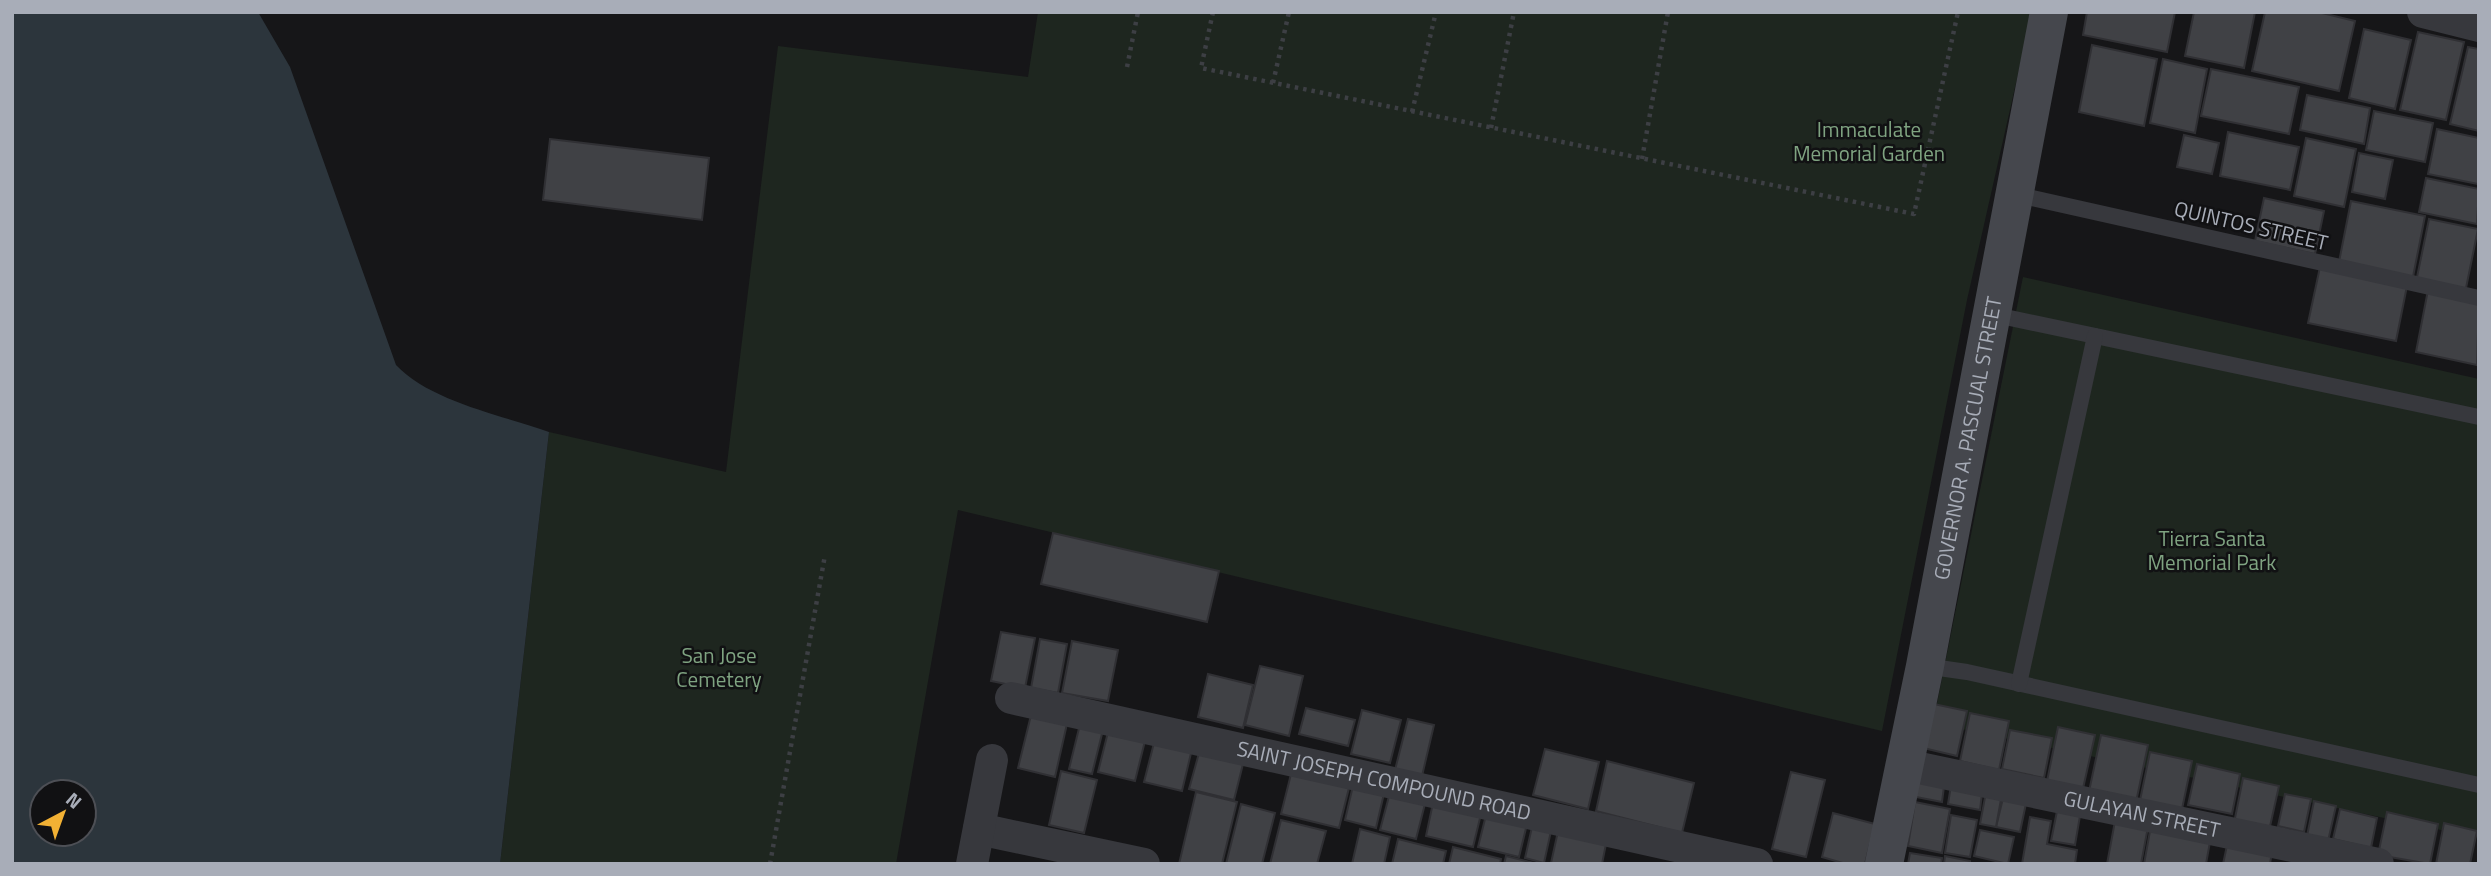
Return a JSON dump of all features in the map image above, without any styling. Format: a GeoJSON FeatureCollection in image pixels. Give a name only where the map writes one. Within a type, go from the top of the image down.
{"type":"FeatureCollection","features":[{"type":"Feature","properties":{"kind":"main road","name":"GOVERNOR A. PASCUAL STREET"},"geometry":{"type":"LineString","coordinates":[[1884,864],[1925,666],[2049,12]]}},
{"type":"Feature","properties":{"kind":"street"},"geometry":{"type":"LineString","coordinates":[[2423,12],[2479,26]]}},
{"type":"Feature","properties":{"kind":"street","name":"SAINT JOSEPH COMPOUND ROAD"},"geometry":{"type":"LineString","coordinates":[[1012,698],[1757,864]]}},
{"type":"Feature","properties":{"kind":"street"},"geometry":{"type":"LineString","coordinates":[[972,864],[992,760]]}},
{"type":"Feature","properties":{"kind":"street","name":"GULAYAN STREET"},"geometry":{"type":"LineString","coordinates":[[1905,765],[2378,864]]}},
{"type":"Feature","properties":{"kind":"street"},"geometry":{"type":"LineString","coordinates":[[979,829],[1144,864]]}},
{"type":"Feature","properties":{"kind":"lane","name":"QUINTOS STREET"},"geometry":{"type":"LineString","coordinates":[[2014,194],[2479,298]]}},
{"type":"Feature","properties":{"kind":"lane"},"geometry":{"type":"LineString","coordinates":[[1991,314],[2479,417]]}},
{"type":"Feature","properties":{"kind":"lane"},"geometry":{"type":"LineString","coordinates":[[2019,684],[2095,336]]}},
{"type":"Feature","properties":{"kind":"lane"},"geometry":{"type":"LineString","coordinates":[[1925,666],[2019,684],[2479,785]]}},
{"type":"Feature","properties":{"kind":"path"},"geometry":{"type":"LineString","coordinates":[[1127,67],[1138,12]]}},
{"type":"Feature","properties":{"kind":"path"},"geometry":{"type":"LineString","coordinates":[[1213,12],[1201,68],[1914,215],[1958,12]]}},
{"type":"Feature","properties":{"kind":"path"},"geometry":{"type":"LineString","coordinates":[[1273,83],[1289,12]]}},
{"type":"Feature","properties":{"kind":"path"},"geometry":{"type":"LineString","coordinates":[[1412,112],[1436,12]]}},
{"type":"Feature","properties":{"kind":"path"},"geometry":{"type":"LineString","coordinates":[[1491,128],[1514,12]]}},
{"type":"Feature","properties":{"kind":"path"},"geometry":{"type":"LineString","coordinates":[[1642,159],[1668,12]]}},
{"type":"Feature","properties":{"kind":"path"},"geometry":{"type":"LineString","coordinates":[[770,864],[825,555]]}},
{"type":"Feature","properties":{"kind":"green space"},"geometry":{"type":"Polygon","coordinates":[[[1038,12],[2032,12],[1967,300],[1882,731],[958,510],[896,864],[500,864],[549,432],[726,472],[778,46],[1028,77],[1038,12]]]}},
{"type":"Feature","properties":{"kind":"green space","name":"Tierra Santa Memorial Park"},"geometry":{"type":"Polygon","coordinates":[[[2023,277],[2479,379],[2479,838],[1933,723],[2023,277]]]}},
{"type":"Feature","properties":{"kind":"shaded area"},"geometry":{"type":"Polygon","coordinates":[[[12,12],[258,12],[290,67],[396,365],[428,389],[447,398],[549,432],[500,864],[12,864],[12,12]]]}},
{"type":"Feature","properties":{"kind":"building"},"geometry":{"type":"Polygon","coordinates":[[[2087,12],[2175,12],[2167,52],[2083,35],[2087,12]]]}},
{"type":"Feature","properties":{"kind":"building"},"geometry":{"type":"Polygon","coordinates":[[[2194,12],[2255,12],[2244,68],[2185,56],[2194,12]]]}},
{"type":"Feature","properties":{"kind":"building"},"geometry":{"type":"Polygon","coordinates":[[[2265,12],[2318,12],[2355,21],[2339,91],[2252,71],[2265,12]]]}},
{"type":"Feature","properties":{"kind":"building"},"geometry":{"type":"Polygon","coordinates":[[[2364,29],[2411,40],[2395,109],[2349,98],[2364,29]]]}},
{"type":"Feature","properties":{"kind":"building"},"geometry":{"type":"Polygon","coordinates":[[[2418,32],[2464,42],[2446,120],[2400,110],[2418,32]]]}},
{"type":"Feature","properties":{"kind":"building"},"geometry":{"type":"Polygon","coordinates":[[[2092,45],[2157,59],[2144,126],[2079,112],[2092,45]]]}},
{"type":"Feature","properties":{"kind":"building"},"geometry":{"type":"Polygon","coordinates":[[[2468,47],[2479,49],[2479,131],[2450,124],[2468,47]]]}},
{"type":"Feature","properties":{"kind":"building"},"geometry":{"type":"Polygon","coordinates":[[[2163,59],[2207,69],[2195,133],[2150,123],[2163,59]]]}},
{"type":"Feature","properties":{"kind":"building"},"geometry":{"type":"Polygon","coordinates":[[[2211,69],[2299,87],[2289,134],[2201,116],[2211,69]]]}},
{"type":"Feature","properties":{"kind":"building"},"geometry":{"type":"Polygon","coordinates":[[[2307,95],[2370,108],[2364,144],[2300,130],[2307,95]]]}},
{"type":"Feature","properties":{"kind":"building"},"geometry":{"type":"Polygon","coordinates":[[[2374,111],[2433,123],[2425,162],[2366,150],[2374,111]]]}},
{"type":"Feature","properties":{"kind":"building"},"geometry":{"type":"Polygon","coordinates":[[[2437,129],[2479,138],[2478,184],[2428,174],[2437,129]]]}},
{"type":"Feature","properties":{"kind":"building"},"geometry":{"type":"Polygon","coordinates":[[[2228,132],[2299,147],[2290,190],[2220,176],[2228,132]]]}},
{"type":"Feature","properties":{"kind":"building"},"geometry":{"type":"Polygon","coordinates":[[[2184,135],[2219,143],[2212,174],[2177,167],[2184,135]]]}},
{"type":"Feature","properties":{"kind":"building"},"geometry":{"type":"Polygon","coordinates":[[[2306,138],[2356,149],[2344,207],[2294,196],[2306,138]]]}},
{"type":"Feature","properties":{"kind":"building"},"geometry":{"type":"Polygon","coordinates":[[[550,139],[709,158],[702,220],[543,200],[550,139]]]}},
{"type":"Feature","properties":{"kind":"building"},"geometry":{"type":"Polygon","coordinates":[[[2359,153],[2393,160],[2385,199],[2352,192],[2359,153]]]}},
{"type":"Feature","properties":{"kind":"building"},"geometry":{"type":"Polygon","coordinates":[[[2426,178],[2479,189],[2477,224],[2419,212],[2426,178]]]}},
{"type":"Feature","properties":{"kind":"building"},"geometry":{"type":"Polygon","coordinates":[[[2264,198],[2324,211],[2315,254],[2255,241],[2264,198]]]}},
{"type":"Feature","properties":{"kind":"building"},"geometry":{"type":"Polygon","coordinates":[[[2351,201],[2425,216],[2412,282],[2338,267],[2351,201]]]}},
{"type":"Feature","properties":{"kind":"building"},"geometry":{"type":"Polygon","coordinates":[[[2429,219],[2478,229],[2465,293],[2416,282],[2429,219]]]}},
{"type":"Feature","properties":{"kind":"building"},"geometry":{"type":"Polygon","coordinates":[[[2320,267],[2407,286],[2396,341],[2308,323],[2320,267]]]}},
{"type":"Feature","properties":{"kind":"building"},"geometry":{"type":"Polygon","coordinates":[[[2428,290],[2479,300],[2477,365],[2416,352],[2428,290]]]}},
{"type":"Feature","properties":{"kind":"building"},"geometry":{"type":"Polygon","coordinates":[[[1053,533],[1219,571],[1207,622],[1041,584],[1053,533]]]}},
{"type":"Feature","properties":{"kind":"building"},"geometry":{"type":"Polygon","coordinates":[[[1001,632],[1035,638],[1025,688],[991,681],[1001,632]]]}},
{"type":"Feature","properties":{"kind":"building"},"geometry":{"type":"Polygon","coordinates":[[[1040,639],[1067,644],[1058,693],[1031,688],[1040,639]]]}},
{"type":"Feature","properties":{"kind":"building"},"geometry":{"type":"Polygon","coordinates":[[[1072,641],[1118,650],[1108,701],[1062,693],[1072,641]]]}},
{"type":"Feature","properties":{"kind":"building"},"geometry":{"type":"Polygon","coordinates":[[[1260,666],[1303,676],[1289,736],[1245,725],[1260,666]]]}},
{"type":"Feature","properties":{"kind":"building"},"geometry":{"type":"Polygon","coordinates":[[[1208,674],[1253,685],[1243,728],[1198,717],[1208,674]]]}},
{"type":"Feature","properties":{"kind":"building"},"geometry":{"type":"Polygon","coordinates":[[[1929,703],[1967,711],[1957,756],[1919,747],[1929,703]]]}},
{"type":"Feature","properties":{"kind":"building"},"geometry":{"type":"Polygon","coordinates":[[[1033,707],[1069,715],[1055,777],[1018,768],[1033,707]]]}},
{"type":"Feature","properties":{"kind":"building"},"geometry":{"type":"Polygon","coordinates":[[[1306,708],[1355,720],[1348,746],[1299,734],[1306,708]]]}},
{"type":"Feature","properties":{"kind":"building"},"geometry":{"type":"Polygon","coordinates":[[[1362,710],[1401,720],[1390,763],[1351,754],[1362,710]]]}},
{"type":"Feature","properties":{"kind":"building"},"geometry":{"type":"Polygon","coordinates":[[[1970,713],[2009,721],[1999,770],[1960,761],[1970,713]]]}},
{"type":"Feature","properties":{"kind":"building"},"geometry":{"type":"Polygon","coordinates":[[[1082,716],[1105,722],[1092,774],[1069,769],[1082,716]]]}},
{"type":"Feature","properties":{"kind":"building"},"geometry":{"type":"Polygon","coordinates":[[[1408,719],[1434,725],[1422,776],[1395,770],[1408,719]]]}},
{"type":"Feature","properties":{"kind":"building"},"geometry":{"type":"Polygon","coordinates":[[[1110,724],[1147,733],[1135,781],[1098,772],[1110,724]]]}},
{"type":"Feature","properties":{"kind":"building"},"geometry":{"type":"Polygon","coordinates":[[[2058,727],[2095,735],[2082,793],[2046,786],[2058,727]]]}},
{"type":"Feature","properties":{"kind":"building"},"geometry":{"type":"Polygon","coordinates":[[[2010,730],[2052,738],[2044,778],[2002,769],[2010,730]]]}},
{"type":"Feature","properties":{"kind":"building"},"geometry":{"type":"Polygon","coordinates":[[[2101,735],[2148,745],[2135,807],[2088,796],[2101,735]]]}},
{"type":"Feature","properties":{"kind":"building"},"geometry":{"type":"Polygon","coordinates":[[[1155,739],[1192,749],[1182,791],[1144,782],[1155,739]]]}},
{"type":"Feature","properties":{"kind":"building"},"geometry":{"type":"Polygon","coordinates":[[[1545,749],[1599,762],[1588,809],[1533,795],[1545,749]]]}},
{"type":"Feature","properties":{"kind":"building"},"geometry":{"type":"Polygon","coordinates":[[[2150,752],[2192,761],[2181,814],[2139,805],[2150,752]]]}},
{"type":"Feature","properties":{"kind":"building"},"geometry":{"type":"Polygon","coordinates":[[[1199,753],[1243,764],[1234,800],[1189,789],[1199,753]]]}},
{"type":"Feature","properties":{"kind":"building"},"geometry":{"type":"Polygon","coordinates":[[[1607,761],[1694,783],[1682,833],[1596,811],[1607,761]]]}},
{"type":"Feature","properties":{"kind":"building"},"geometry":{"type":"Polygon","coordinates":[[[2197,764],[2240,774],[2232,814],[2188,805],[2197,764]]]}},
{"type":"Feature","properties":{"kind":"building"},"geometry":{"type":"Polygon","coordinates":[[[1061,771],[1097,780],[1084,833],[1049,825],[1061,771]]]}},
{"type":"Feature","properties":{"kind":"building"},"geometry":{"type":"Polygon","coordinates":[[[1791,772],[1825,780],[1806,857],[1772,849],[1791,772]]]}},
{"type":"Feature","properties":{"kind":"building"},"geometry":{"type":"Polygon","coordinates":[[[1915,772],[1945,779],[1942,802],[1911,796],[1915,772]]]}},
{"type":"Feature","properties":{"kind":"building"},"geometry":{"type":"Polygon","coordinates":[[[1291,774],[1349,788],[1339,828],[1281,814],[1291,774]]]}},
{"type":"Feature","properties":{"kind":"building"},"geometry":{"type":"Polygon","coordinates":[[[1355,777],[1386,785],[1376,828],[1345,820],[1355,777]]]}},
{"type":"Feature","properties":{"kind":"building"},"geometry":{"type":"Polygon","coordinates":[[[2243,778],[2279,786],[2269,831],[2234,823],[2243,778]]]}},
{"type":"Feature","properties":{"kind":"building"},"geometry":{"type":"Polygon","coordinates":[[[1952,779],[1983,785],[1980,810],[1948,804],[1952,779]]]}},
{"type":"Feature","properties":{"kind":"building"},"geometry":{"type":"Polygon","coordinates":[[[1392,785],[1428,792],[1416,839],[1380,830],[1392,785]]]}},
{"type":"Feature","properties":{"kind":"building"},"geometry":{"type":"Polygon","coordinates":[[[2005,790],[2028,794],[2020,832],[1996,827],[2005,790]]]}},
{"type":"Feature","properties":{"kind":"building"},"geometry":{"type":"Polygon","coordinates":[[[1196,792],[1237,802],[1222,864],[1179,864],[1196,792]]]}},
{"type":"Feature","properties":{"kind":"building"},"geometry":{"type":"Polygon","coordinates":[[[1986,792],[2002,794],[1996,827],[1980,824],[1986,792]]]}},
{"type":"Feature","properties":{"kind":"building"},"geometry":{"type":"Polygon","coordinates":[[[2285,794],[2311,799],[2304,832],[2278,826],[2285,794]]]}},
{"type":"Feature","properties":{"kind":"building"},"geometry":{"type":"Polygon","coordinates":[[[1434,798],[1482,810],[1473,847],[1426,836],[1434,798]]]}},
{"type":"Feature","properties":{"kind":"building"},"geometry":{"type":"Polygon","coordinates":[[[2314,801],[2336,806],[2326,850],[2305,846],[2314,801]]]}},
{"type":"Feature","properties":{"kind":"building"},"geometry":{"type":"Polygon","coordinates":[[[1915,802],[1950,809],[1942,853],[1908,846],[1915,802]]]}},
{"type":"Feature","properties":{"kind":"building"},"geometry":{"type":"Polygon","coordinates":[[[1241,804],[1275,813],[1262,864],[1226,864],[1241,804]]]}},
{"type":"Feature","properties":{"kind":"building"},"geometry":{"type":"Polygon","coordinates":[[[2058,806],[2081,810],[2075,845],[2051,841],[2058,806]]]}},
{"type":"Feature","properties":{"kind":"building"},"geometry":{"type":"Polygon","coordinates":[[[1488,807],[1529,816],[1519,857],[1478,847],[1488,807]]]}},
{"type":"Feature","properties":{"kind":"building"},"geometry":{"type":"Polygon","coordinates":[[[2340,809],[2377,818],[2371,848],[2333,839],[2340,809]]]}},
{"type":"Feature","properties":{"kind":"building"},"geometry":{"type":"Polygon","coordinates":[[[2387,812],[2438,824],[2430,864],[2378,855],[2387,812]]]}},
{"type":"Feature","properties":{"kind":"building"},"geometry":{"type":"Polygon","coordinates":[[[1833,813],[1875,824],[1865,864],[1846,864],[1822,857],[1833,813]]]}},
{"type":"Feature","properties":{"kind":"building"},"geometry":{"type":"Polygon","coordinates":[[[1951,815],[1977,820],[1970,857],[1945,853],[1951,815]]]}},
{"type":"Feature","properties":{"kind":"building"},"geometry":{"type":"Polygon","coordinates":[[[2030,817],[2051,821],[2047,844],[2077,850],[2075,864],[2022,864],[2030,817]]]}},
{"type":"Feature","properties":{"kind":"building"},"geometry":{"type":"Polygon","coordinates":[[[1534,818],[1553,822],[1544,863],[1525,858],[1534,818]]]}},
{"type":"Feature","properties":{"kind":"building"},"geometry":{"type":"Polygon","coordinates":[[[1281,820],[1326,831],[1317,864],[1270,864],[1281,820]]]}},
{"type":"Feature","properties":{"kind":"building"},"geometry":{"type":"Polygon","coordinates":[[[2115,821],[2148,827],[2141,864],[2107,864],[2115,821]]]}},
{"type":"Feature","properties":{"kind":"building"},"geometry":{"type":"Polygon","coordinates":[[[1560,822],[1608,834],[1602,864],[1551,863],[1560,822]]]}},
{"type":"Feature","properties":{"kind":"building"},"geometry":{"type":"Polygon","coordinates":[[[2444,823],[2477,831],[2470,864],[2436,864],[2444,823]]]}},
{"type":"Feature","properties":{"kind":"building"},"geometry":{"type":"Polygon","coordinates":[[[1360,829],[1390,837],[1384,864],[1352,864],[1360,829]]]}},
{"type":"Feature","properties":{"kind":"building"},"geometry":{"type":"Polygon","coordinates":[[[1980,830],[2014,837],[2008,864],[1974,856],[1980,830]]]}},
{"type":"Feature","properties":{"kind":"building"},"geometry":{"type":"Polygon","coordinates":[[[2150,831],[2210,842],[2206,864],[2144,864],[2150,831]]]}},
{"type":"Feature","properties":{"kind":"building"},"geometry":{"type":"Polygon","coordinates":[[[2229,836],[2273,846],[2270,864],[2223,864],[2229,836]]]}},
{"type":"Feature","properties":{"kind":"building"},"geometry":{"type":"Polygon","coordinates":[[[1398,839],[1446,851],[1443,864],[1392,864],[1398,839]]]}},
{"type":"Feature","properties":{"kind":"building"},"geometry":{"type":"Polygon","coordinates":[[[1453,847],[1501,859],[1500,864],[1449,864],[1453,847]]]}},
{"type":"Feature","properties":{"kind":"building"},"geometry":{"type":"Polygon","coordinates":[[[1910,853],[1942,858],[1941,864],[1908,864],[1910,853]]]}},
{"type":"Feature","properties":{"kind":"building"},"geometry":{"type":"Polygon","coordinates":[[[1506,856],[1538,864],[1504,864],[1506,856]]]}},
{"type":"Feature","properties":{"kind":"building"},"geometry":{"type":"Polygon","coordinates":[[[1945,856],[1970,861],[1970,864],[1944,864],[1945,856]]]}},
{"type":"Feature","properties":{"kind":"park label","name":"Immaculate Memorial Garden"},"geometry":{"type":"Point","coordinates":[1869,142]}},
{"type":"Feature","properties":{"kind":"park label","name":"San Jose Cemetery"},"geometry":{"type":"Point","coordinates":[719,668]}}]}
